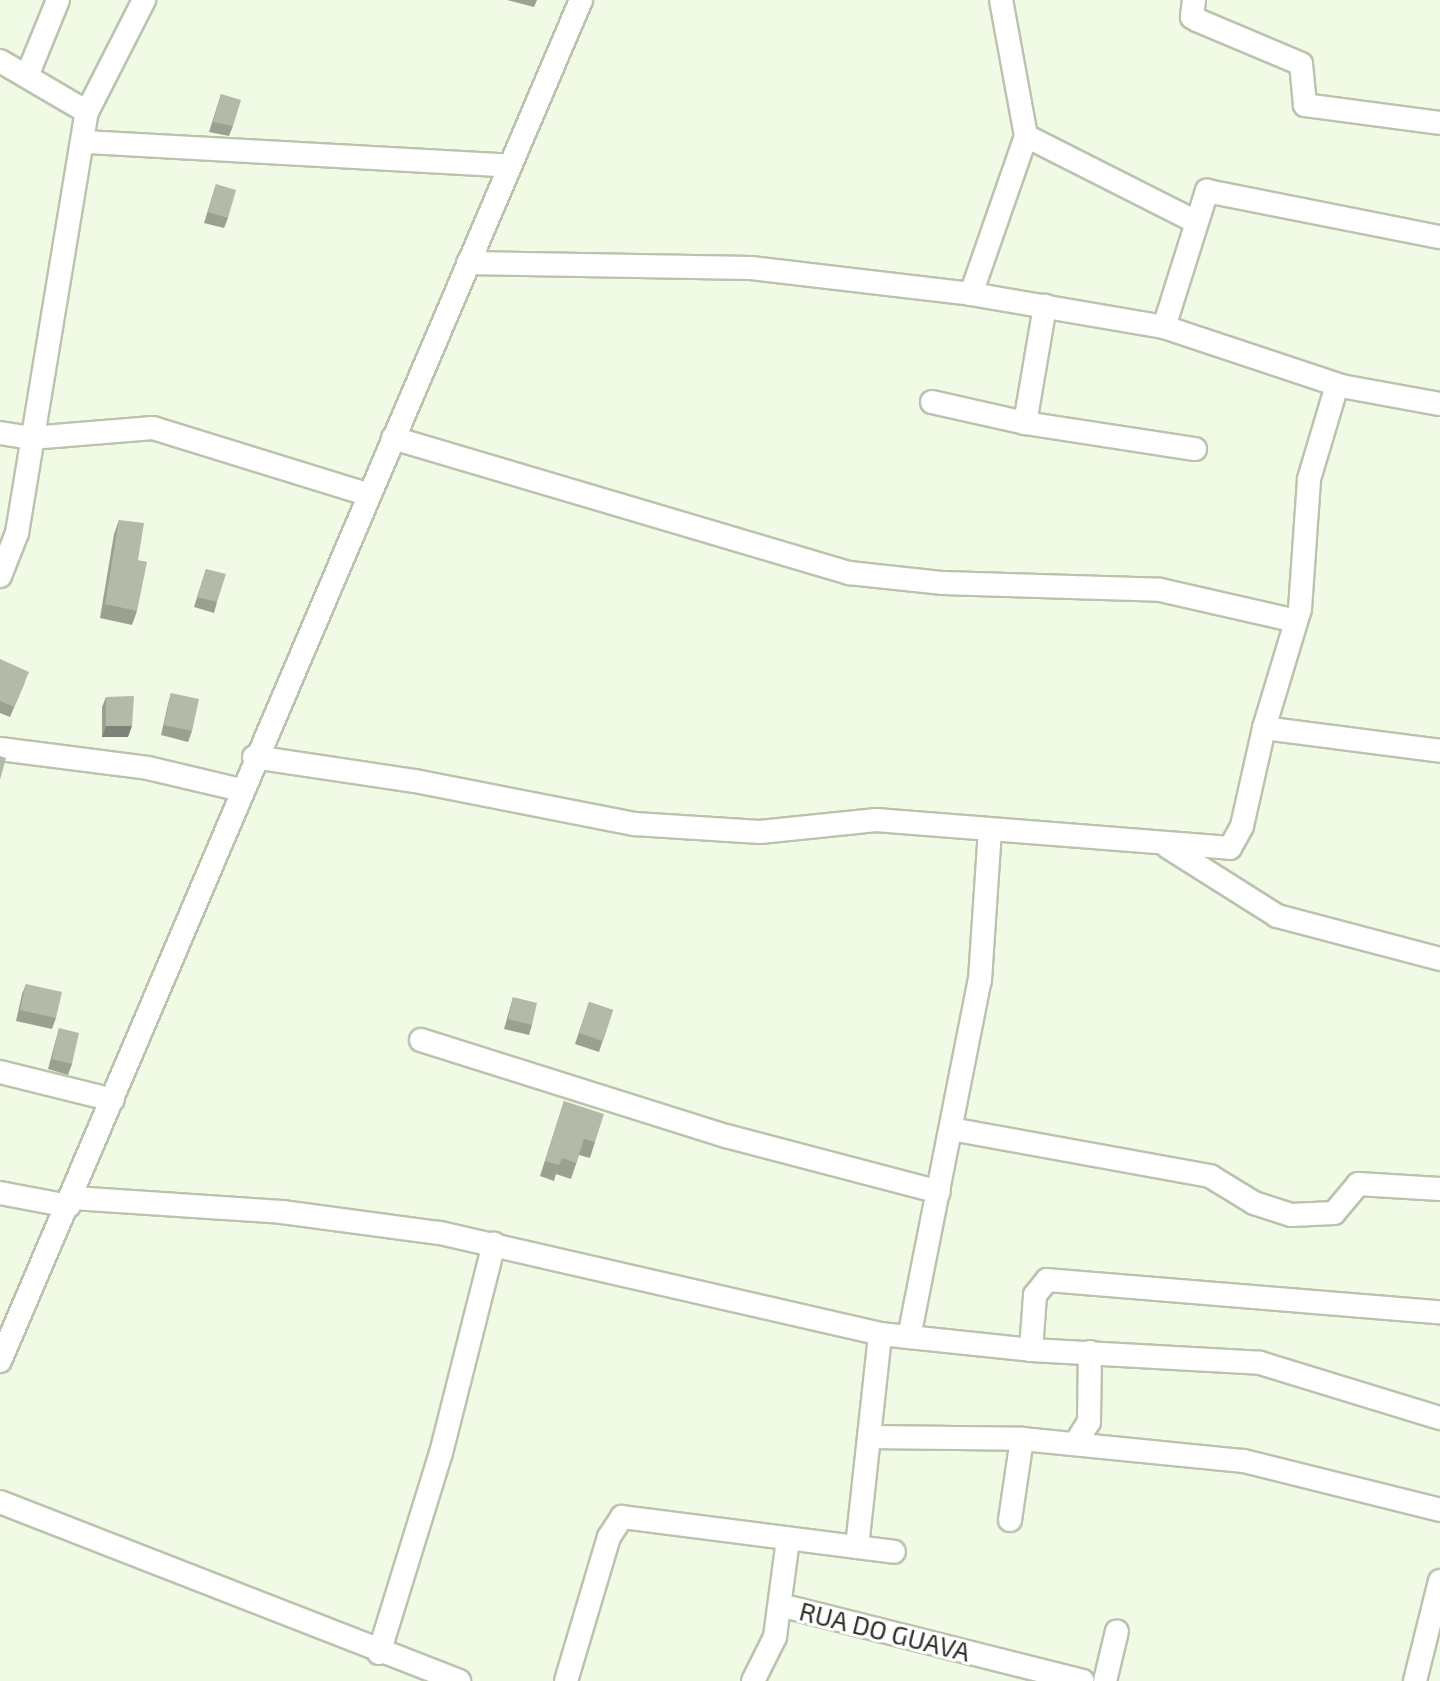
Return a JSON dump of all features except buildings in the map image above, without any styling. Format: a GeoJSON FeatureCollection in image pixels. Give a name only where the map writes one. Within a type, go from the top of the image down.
{"type":"FeatureCollection","features":[{"type":"Feature","properties":{"kind":"street"},"geometry":{"type":"LineString","coordinates":[[27,76],[58,0]]}},
{"type":"Feature","properties":{"kind":"street"},"geometry":{"type":"LineString","coordinates":[[0,576],[17,533],[31,438],[86,142],[87,112],[144,0]]}},
{"type":"Feature","properties":{"kind":"street"},"geometry":{"type":"LineString","coordinates":[[0,1361],[5,1339],[71,1202],[254,757],[581,0]]}},
{"type":"Feature","properties":{"kind":"street"},"geometry":{"type":"LineString","coordinates":[[971,294],[1026,136],[1001,0]]}},
{"type":"Feature","properties":{"kind":"street"},"geometry":{"type":"LineString","coordinates":[[1194,0],[1192,17],[1197,20],[1301,64],[1305,105],[1440,123]]}},
{"type":"Feature","properties":{"kind":"street"},"geometry":{"type":"LineString","coordinates":[[0,61],[87,112]]}},
{"type":"Feature","properties":{"kind":"street"},"geometry":{"type":"LineString","coordinates":[[1026,136],[1194,221]]}},
{"type":"Feature","properties":{"kind":"street"},"geometry":{"type":"LineString","coordinates":[[86,142],[509,166]]}},
{"type":"Feature","properties":{"kind":"street"},"geometry":{"type":"LineString","coordinates":[[1164,327],[1201,198],[1215,190],[1440,237]]}},
{"type":"Feature","properties":{"kind":"street"},"geometry":{"type":"LineString","coordinates":[[468,263],[751,268],[971,294],[1164,327],[1337,385],[1440,404]]}},
{"type":"Feature","properties":{"kind":"street"},"geometry":{"type":"LineString","coordinates":[[1025,423],[1045,306]]}},
{"type":"Feature","properties":{"kind":"street"},"geometry":{"type":"LineString","coordinates":[[254,757],[415,781],[635,824],[760,832],[876,820],[1167,846],[1230,848],[1237,843],[1264,728],[1296,621],[1307,553],[1309,479],[1337,385]]}},
{"type":"Feature","properties":{"kind":"street"},"geometry":{"type":"LineString","coordinates":[[932,402],[1025,423],[1195,449]]}},
{"type":"Feature","properties":{"kind":"street"},"geometry":{"type":"LineString","coordinates":[[0,433],[31,438],[153,428],[369,495]]}},
{"type":"Feature","properties":{"kind":"street"},"geometry":{"type":"LineString","coordinates":[[393,438],[849,573],[943,583],[1160,590],[1296,621]]}},
{"type":"Feature","properties":{"kind":"street"},"geometry":{"type":"LineString","coordinates":[[1264,728],[1440,751]]}},
{"type":"Feature","properties":{"kind":"street"},"geometry":{"type":"LineString","coordinates":[[0,749],[148,768],[241,790]]}},
{"type":"Feature","properties":{"kind":"street"},"geometry":{"type":"LineString","coordinates":[[909,1337],[980,980],[990,831]]}},
{"type":"Feature","properties":{"kind":"street"},"geometry":{"type":"LineString","coordinates":[[1167,846],[1277,916],[1440,959]]}},
{"type":"Feature","properties":{"kind":"street"},"geometry":{"type":"LineString","coordinates":[[421,1040],[726,1136],[939,1192]]}},
{"type":"Feature","properties":{"kind":"street"},"geometry":{"type":"LineString","coordinates":[[0,1072],[113,1100]]}},
{"type":"Feature","properties":{"kind":"street"},"geometry":{"type":"LineString","coordinates":[[951,1129],[1193,1171],[1210,1176],[1254,1203],[1291,1215],[1334,1213],[1358,1184],[1440,1189]]}},
{"type":"Feature","properties":{"kind":"street"},"geometry":{"type":"LineString","coordinates":[[0,1193],[71,1202],[354,1219],[494,1244],[880,1334],[1031,1350],[1260,1363],[1440,1418]]}},
{"type":"Feature","properties":{"kind":"street"},"geometry":{"type":"LineString","coordinates":[[379,1653],[441,1453],[494,1244]]}},
{"type":"Feature","properties":{"kind":"street"},"geometry":{"type":"LineString","coordinates":[[1031,1350],[1035,1295],[1047,1280],[1440,1312]]}},
{"type":"Feature","properties":{"kind":"street"},"geometry":{"type":"LineString","coordinates":[[857,1547],[880,1334]]}},
{"type":"Feature","properties":{"kind":"street"},"geometry":{"type":"LineString","coordinates":[[1075,1444],[1089,1422],[1090,1352]]}},
{"type":"Feature","properties":{"kind":"street"},"geometry":{"type":"LineString","coordinates":[[1089,1422],[1110,1446]]}},
{"type":"Feature","properties":{"kind":"street"},"geometry":{"type":"LineString","coordinates":[[869,1437],[1022,1439],[1244,1461],[1440,1510]]}},
{"type":"Feature","properties":{"kind":"street"},"geometry":{"type":"LineString","coordinates":[[1010,1520],[1022,1439]]}},
{"type":"Feature","properties":{"kind":"street"},"geometry":{"type":"LineString","coordinates":[[0,1502],[379,1653],[424,1675],[459,1681]]}},
{"type":"Feature","properties":{"kind":"street"},"geometry":{"type":"LineString","coordinates":[[566,1681],[609,1537],[622,1517],[894,1552]]}},
{"type":"Feature","properties":{"kind":"street"},"geometry":{"type":"LineString","coordinates":[[753,1681],[775,1637],[788,1539]]}},
{"type":"Feature","properties":{"kind":"street"},"geometry":{"type":"LineString","coordinates":[[1415,1681],[1440,1581]]}},
{"type":"Feature","properties":{"kind":"street","name":"RUA DO GUAVA"},"geometry":{"type":"LineString","coordinates":[[780,1605],[1083,1681]]}},
{"type":"Feature","properties":{"kind":"street"},"geometry":{"type":"LineString","coordinates":[[1105,1681],[1117,1631]]}}]}
